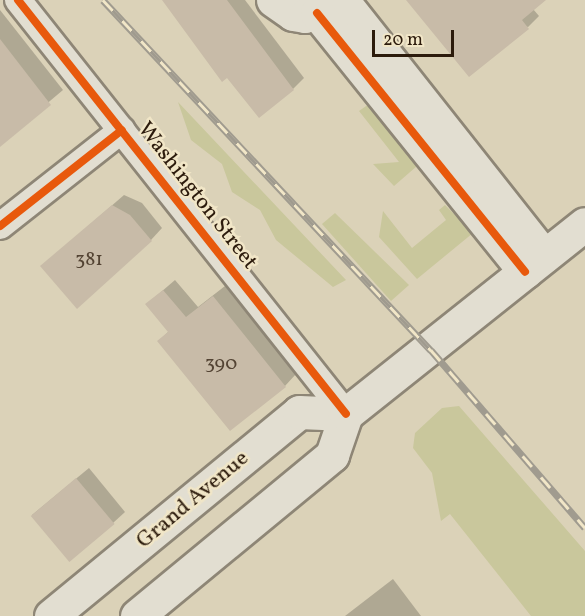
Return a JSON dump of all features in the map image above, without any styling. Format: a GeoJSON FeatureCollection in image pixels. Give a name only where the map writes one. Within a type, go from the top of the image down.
{"type":"FeatureCollection","features":[{"type":"Feature","properties":{"kind":"main road"},"geometry":{"type":"LineString","coordinates":[[273,0],[293,14],[331,4],[534,264]]}},
{"type":"Feature","properties":{"kind":"main road"},"geometry":{"type":"LineString","coordinates":[[137,616],[332,455],[346,414],[585,224]]}},
{"type":"Feature","properties":{"kind":"main road","name":"Grand Avenue"},"geometry":{"type":"LineString","coordinates":[[51,616],[299,412],[346,414]]}},
{"type":"Feature","properties":{"kind":"street","name":"Washington Street"},"geometry":{"type":"LineString","coordinates":[[18,0],[346,414]]}},
{"type":"Feature","properties":{"kind":"street"},"geometry":{"type":"LineString","coordinates":[[0,226],[122,130]]}},
{"type":"Feature","properties":{"kind":"shaded area"},"geometry":{"type":"Polygon","coordinates":[[[178,102],[346,280],[333,287],[276,240],[260,210],[232,192],[222,164],[191,140],[178,102]]]}},
{"type":"Feature","properties":{"kind":"shaded area"},"geometry":{"type":"Polygon","coordinates":[[[369,104],[417,166],[394,186],[373,164],[399,162],[359,111],[369,104]]]}},
{"type":"Feature","properties":{"kind":"shaded area"},"geometry":{"type":"Polygon","coordinates":[[[445,205],[473,233],[417,279],[379,237],[383,211],[412,248],[446,220],[439,210],[445,205]]]}},
{"type":"Feature","properties":{"kind":"shaded area"},"geometry":{"type":"Polygon","coordinates":[[[335,213],[409,285],[391,301],[322,224],[335,213]]]}},
{"type":"Feature","properties":{"kind":"shaded area"},"geometry":{"type":"Polygon","coordinates":[[[459,406],[585,551],[585,616],[531,616],[450,514],[441,521],[432,473],[413,448],[415,433],[442,408],[459,406]]]}},
{"type":"Feature","properties":{"kind":"building"},"geometry":{"type":"Polygon","coordinates":[[[162,0],[227,0],[294,90],[259,118],[227,78],[222,82],[162,0]]]}},
{"type":"Feature","properties":{"kind":"building"},"geometry":{"type":"Polygon","coordinates":[[[406,0],[546,0],[522,20],[529,29],[469,77],[406,0]]]}},
{"type":"Feature","properties":{"kind":"building"},"geometry":{"type":"Polygon","coordinates":[[[0,39],[51,105],[0,147],[0,39]]]}},
{"type":"Feature","properties":{"kind":"building"},"geometry":{"type":"Polygon","coordinates":[[[112,205],[130,215],[152,241],[77,309],[40,266],[112,205]]]}},
{"type":"Feature","properties":{"kind":"building"},"geometry":{"type":"Polygon","coordinates":[[[163,290],[186,317],[213,296],[286,387],[230,431],[157,341],[168,332],[145,304],[163,290]]]}},
{"type":"Feature","properties":{"kind":"building"},"geometry":{"type":"Polygon","coordinates":[[[76,478],[115,524],[69,562],[31,516],[76,478]]]}},
{"type":"Feature","properties":{"kind":"railway"},"geometry":{"type":"LineString","coordinates":[[103,0],[431,350],[585,528]]}},
{"type":"Feature","properties":{"kind":"cycle path"},"geometry":{"type":"LineString","coordinates":[[18,0],[346,414]]}},
{"type":"Feature","properties":{"kind":"cycle path"},"geometry":{"type":"LineString","coordinates":[[317,13],[525,272]]}},
{"type":"Feature","properties":{"kind":"cycle path"},"geometry":{"type":"LineString","coordinates":[[0,226],[122,130]]}}]}
